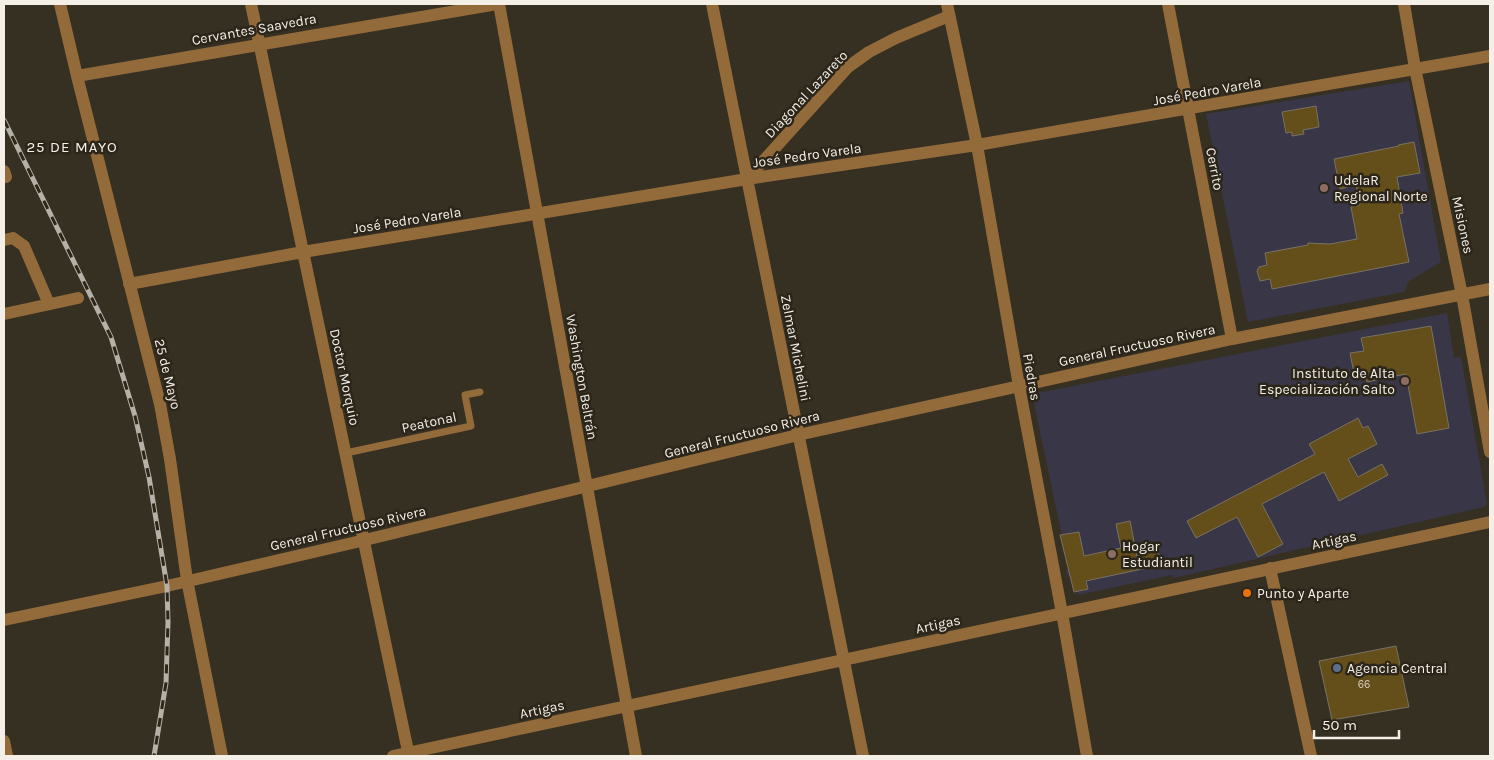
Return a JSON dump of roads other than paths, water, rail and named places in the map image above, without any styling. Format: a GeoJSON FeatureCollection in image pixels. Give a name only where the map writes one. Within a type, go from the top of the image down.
{"type":"FeatureCollection","features":[{"type":"Feature","properties":{"kind":"street","name":"25 de Mayo"},"geometry":{"type":"LineString","coordinates":[[60,4],[76,76],[160,404],[187,580],[222,756]]}},
{"type":"Feature","properties":{"kind":"street","name":"Doctor Morquio"},"geometry":{"type":"LineString","coordinates":[[251,4],[365,540],[408,755]]}},
{"type":"Feature","properties":{"kind":"street","name":"Cervantes Saavedra"},"geometry":{"type":"LineString","coordinates":[[76,76],[259,43],[498,4]]}},
{"type":"Feature","properties":{"kind":"street","name":"Washington Beltrán"},"geometry":{"type":"LineString","coordinates":[[498,4],[636,756]]}},
{"type":"Feature","properties":{"kind":"street","name":"Zelmar Michelini"},"geometry":{"type":"LineString","coordinates":[[712,4],[863,756]]}},
{"type":"Feature","properties":{"kind":"street","name":"Cerrito"},"geometry":{"type":"LineString","coordinates":[[1168,4],[1232,339]]}},
{"type":"Feature","properties":{"kind":"street","name":"Misiones"},"geometry":{"type":"LineString","coordinates":[[1404,4],[1415,68],[1462,295],[1490,452]]}},
{"type":"Feature","properties":{"kind":"street","name":"Diagonal Lazareto"},"geometry":{"type":"LineString","coordinates":[[747,179],[848,68],[869,52],[948,10]]}},
{"type":"Feature","properties":{"kind":"street","name":"Piedras"},"geometry":{"type":"LineString","coordinates":[[948,10],[976,145],[1088,756]]}},
{"type":"Feature","properties":{"kind":"street","name":"José Pedro Varela"},"geometry":{"type":"LineString","coordinates":[[129,284],[303,252],[747,179],[976,145],[1490,56]]}},
{"type":"Feature","properties":{"kind":"street"},"geometry":{"type":"LineString","coordinates":[[4,240],[13,238],[24,246],[49,304]]}},
{"type":"Feature","properties":{"kind":"street","name":"General Fructuoso Rivera"},"geometry":{"type":"LineString","coordinates":[[4,620],[168,586],[798,435],[1232,339],[1490,290]]}},
{"type":"Feature","properties":{"kind":"street"},"geometry":{"type":"LineString","coordinates":[[4,314],[78,298]]}},
{"type":"Feature","properties":{"kind":"street","name":"Artigas"},"geometry":{"type":"LineString","coordinates":[[393,756],[408,755],[628,706],[1490,522]]}},
{"type":"Feature","properties":{"kind":"street"},"geometry":{"type":"LineString","coordinates":[[1270,568],[1312,756]]}},
{"type":"Feature","properties":{"kind":"street"},"geometry":{"type":"LineString","coordinates":[[4,741],[7,756]]}},
{"type":"Feature","properties":{"kind":"lane","name":"Peatonal"},"geometry":{"type":"LineString","coordinates":[[346,453],[471,426],[466,396],[480,392]]}},
{"type":"Feature","properties":{"kind":"railway"},"geometry":{"type":"LineString","coordinates":[[4,120],[111,337],[135,416],[149,477],[167,586],[166,683],[154,756]]}},
{"type":"Feature","properties":{"kind":"place","name":"UdelaR Regional Norte"},"geometry":{"type":"Point","coordinates":[1324,188]}},
{"type":"Feature","properties":{"kind":"place","name":"Instituto de Alta Especialización Salto"},"geometry":{"type":"Point","coordinates":[1405,381]}},
{"type":"Feature","properties":{"kind":"place","name":"Hogar Estudiantil"},"geometry":{"type":"Point","coordinates":[1112,554]}},
{"type":"Feature","properties":{"kind":"place","name":"Punto y Aparte"},"geometry":{"type":"Point","coordinates":[1247,593]}},
{"type":"Feature","properties":{"kind":"place","name":"Agencia Central"},"geometry":{"type":"Point","coordinates":[1337,668]}},
{"type":"Feature","properties":{"kind":"district","name":"25 DE MAYO"},"geometry":{"type":"Point","coordinates":[72,147]}}]}
